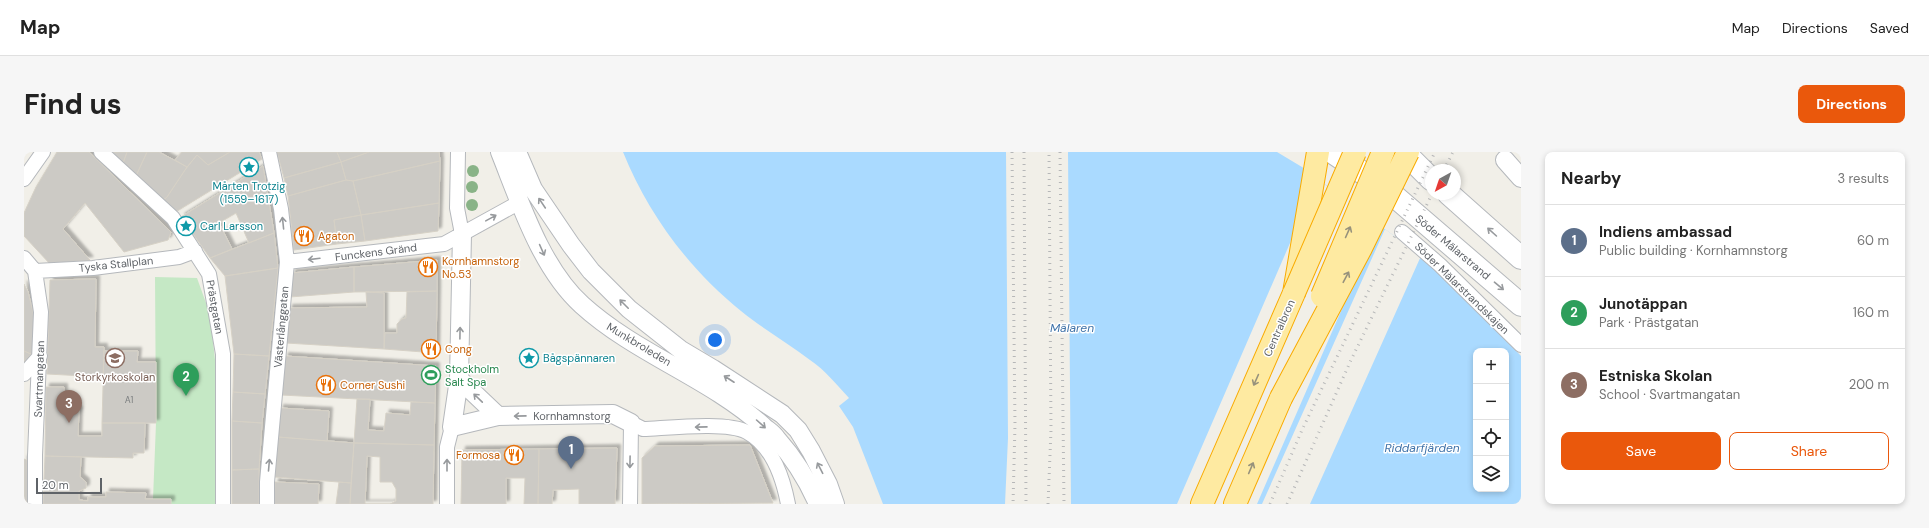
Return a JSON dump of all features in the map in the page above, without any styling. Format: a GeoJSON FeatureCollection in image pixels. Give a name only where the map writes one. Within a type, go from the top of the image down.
{"type":"FeatureCollection","features":[{"type":"Feature","properties":{"kind":"highway"},"geometry":{"type":"LineString","coordinates":[[1294,293],[1318,152]]}},
{"type":"Feature","properties":{"kind":"highway","name":"Centralbron"},"geometry":{"type":"LineString","coordinates":[[1202,504],[1355,152]]}},
{"type":"Feature","properties":{"kind":"highway"},"geometry":{"type":"LineString","coordinates":[[1235,504],[1281,398],[1345,238],[1383,152]]}},
{"type":"Feature","properties":{"kind":"highway"},"geometry":{"type":"LineString","coordinates":[[1281,398],[1362,248],[1408,152]]}},
{"type":"Feature","properties":{"kind":"street"},"geometry":{"type":"LineString","coordinates":[[24,179],[43,152]]}},
{"type":"Feature","properties":{"kind":"street","name":"Prästgatan"},"geometry":{"type":"LineString","coordinates":[[101,152],[173,218],[209,274],[223,354],[223,504]]}},
{"type":"Feature","properties":{"kind":"street","name":"Västerlånggatan"},"geometry":{"type":"LineString","coordinates":[[267,504],[267,482],[287,262],[281,209],[269,152]]}},
{"type":"Feature","properties":{"kind":"street"},"geometry":{"type":"LineString","coordinates":[[447,504],[447,447],[452,427],[459,379],[462,234],[457,208],[458,152]]}},
{"type":"Feature","properties":{"kind":"street","name":"Munkbroleden"},"geometry":{"type":"LineString","coordinates":[[500,152],[520,202],[546,259],[562,284],[581,304],[607,326],[691,376],[750,414],[776,437],[811,486],[818,504]]}},
{"type":"Feature","properties":{"kind":"street","name":"Munkbroleden"},"geometry":{"type":"LineString","coordinates":[[517,152],[533,189],[571,245],[591,271],[629,309],[681,350],[764,401],[793,425],[811,451],[828,484],[835,504]]}},
{"type":"Feature","properties":{"kind":"street","name":"Söder Mälarstrand"},"geometry":{"type":"LineString","coordinates":[[1332,152],[1385,188],[1521,305]]}},
{"type":"Feature","properties":{"kind":"street"},"geometry":{"type":"LineString","coordinates":[[1385,188],[1402,152],[1425,173]]}},
{"type":"Feature","properties":{"kind":"street"},"geometry":{"type":"LineString","coordinates":[[1505,160],[1521,178]]}},
{"type":"Feature","properties":{"kind":"street"},"geometry":{"type":"LineString","coordinates":[[1456,200],[1521,258]]}},
{"type":"Feature","properties":{"kind":"street"},"geometry":{"type":"LineString","coordinates":[[462,234],[520,202]]}},
{"type":"Feature","properties":{"kind":"street","name":"Söder Mälarstrandskajen"},"geometry":{"type":"LineString","coordinates":[[1402,232],[1440,265],[1521,345]]}},
{"type":"Feature","properties":{"kind":"street","name":"Funckens Gränd"},"geometry":{"type":"LineString","coordinates":[[287,262],[444,244],[462,234]]}},
{"type":"Feature","properties":{"kind":"street","name":"Tyska Stallplan"},"geometry":{"type":"LineString","coordinates":[[35,271],[100,267],[179,257],[195,251]]}},
{"type":"Feature","properties":{"kind":"street"},"geometry":{"type":"LineString","coordinates":[[24,258],[35,271]]}},
{"type":"Feature","properties":{"kind":"street","name":"Svartmangatan"},"geometry":{"type":"LineString","coordinates":[[35,271],[41,312],[35,455],[35,504]]}},
{"type":"Feature","properties":{"kind":"street"},"geometry":{"type":"LineString","coordinates":[[24,374],[40,356]]}},
{"type":"Feature","properties":{"kind":"street"},"geometry":{"type":"LineString","coordinates":[[459,379],[498,416]]}},
{"type":"Feature","properties":{"kind":"street","name":"Kornhamnstorg"},"geometry":{"type":"LineString","coordinates":[[452,427],[498,416],[613,414],[643,429],[724,426],[746,431],[759,442],[770,455],[782,478],[788,504]]}},
{"type":"Feature","properties":{"kind":"street"},"geometry":{"type":"LineString","coordinates":[[630,504],[631,423]]}},
{"type":"Feature","properties":{"kind":"green space"},"geometry":{"type":"Polygon","coordinates":[[[155,277],[197,278],[210,314],[216,369],[219,504],[171,504],[171,499],[153,499],[156,423],[155,277]]]}},
{"type":"Feature","properties":{"kind":"water","name":"Mälaren"},"geometry":{"type":"Polygon","coordinates":[[[623,152],[1277,152],[1302,167],[1421,256],[1484,317],[1521,356],[1521,504],[883,504],[853,427],[839,406],[849,398],[821,368],[749,318],[722,295],[687,259],[672,239],[645,197],[623,152]]]}},
{"type":"Feature","properties":{"kind":"pier"},"geometry":{"type":"Polygon","coordinates":[[[1006,152],[1068,152],[1071,504],[1005,504],[1008,438],[1006,152]]]}},
{"type":"Feature","properties":{"kind":"pier"},"geometry":{"type":"Polygon","coordinates":[[[1305,170],[1379,224],[1257,504],[1177,504],[1290,243],[1299,213],[1305,170]]]}},
{"type":"Feature","properties":{"kind":"pier"},"geometry":{"type":"Polygon","coordinates":[[[1385,229],[1421,256],[1310,504],[1262,504],[1385,229]]]}},
{"type":"Feature","properties":{"kind":"building"},"geometry":{"type":"Polygon","coordinates":[[[57,152],[89,152],[171,232],[168,240],[124,252],[85,203],[63,229],[90,260],[50,264],[24,236],[24,213],[36,187],[57,152]]]}},
{"type":"Feature","properties":{"kind":"building"},"geometry":{"type":"Polygon","coordinates":[[[108,152],[127,152],[122,166],[108,152]]]}},
{"type":"Feature","properties":{"kind":"building"},"geometry":{"type":"Polygon","coordinates":[[[127,152],[147,152],[135,178],[122,166],[127,152]]]}},
{"type":"Feature","properties":{"kind":"building"},"geometry":{"type":"Polygon","coordinates":[[[147,152],[159,152],[187,167],[167,197],[161,202],[135,178],[147,152]]]}},
{"type":"Feature","properties":{"kind":"building"},"geometry":{"type":"Polygon","coordinates":[[[182,152],[230,152],[208,165],[197,155],[187,167],[175,160],[182,152]]]}},
{"type":"Feature","properties":{"kind":"building"},"geometry":{"type":"Polygon","coordinates":[[[230,152],[259,152],[262,159],[174,213],[161,202],[167,197],[197,155],[208,165],[230,152]]]}},
{"type":"Feature","properties":{"kind":"building"},"geometry":{"type":"Polygon","coordinates":[[[277,152],[337,152],[341,162],[284,178],[277,152]]]}},
{"type":"Feature","properties":{"kind":"building"},"geometry":{"type":"Polygon","coordinates":[[[337,152],[369,152],[341,162],[337,152]]]}},
{"type":"Feature","properties":{"kind":"building"},"geometry":{"type":"Polygon","coordinates":[[[369,152],[439,152],[440,161],[353,181],[346,180],[341,162],[369,152]]]}},
{"type":"Feature","properties":{"kind":"building"},"geometry":{"type":"Polygon","coordinates":[[[440,161],[439,203],[361,215],[353,181],[440,161]]]}},
{"type":"Feature","properties":{"kind":"building"},"geometry":{"type":"Polygon","coordinates":[[[341,162],[346,180],[288,196],[284,178],[341,162]]]}},
{"type":"Feature","properties":{"kind":"building"},"geometry":{"type":"Polygon","coordinates":[[[263,166],[274,233],[249,243],[236,213],[219,223],[232,249],[210,258],[181,217],[263,166]]]}},
{"type":"Feature","properties":{"kind":"building"},"geometry":{"type":"Polygon","coordinates":[[[346,180],[353,181],[361,215],[334,220],[337,244],[294,250],[288,196],[346,180]]]}},
{"type":"Feature","properties":{"kind":"building"},"geometry":{"type":"Polygon","coordinates":[[[439,203],[438,231],[365,241],[361,215],[439,203]]]}},
{"type":"Feature","properties":{"kind":"building"},"geometry":{"type":"Polygon","coordinates":[[[361,215],[365,241],[337,244],[334,220],[361,215]]]}},
{"type":"Feature","properties":{"kind":"building"},"geometry":{"type":"Polygon","coordinates":[[[274,233],[278,268],[225,276],[210,258],[274,233]]]}},
{"type":"Feature","properties":{"kind":"building"},"geometry":{"type":"Polygon","coordinates":[[[437,260],[437,291],[354,292],[354,267],[437,260]]]}},
{"type":"Feature","properties":{"kind":"building"},"geometry":{"type":"Polygon","coordinates":[[[354,267],[354,292],[290,297],[292,273],[354,267]]]}},
{"type":"Feature","properties":{"kind":"building"},"geometry":{"type":"Polygon","coordinates":[[[278,268],[269,356],[234,354],[225,276],[278,268]]]}},
{"type":"Feature","properties":{"kind":"building"},"geometry":{"type":"Polygon","coordinates":[[[96,279],[95,347],[104,347],[103,377],[47,374],[50,280],[96,279]]]}},
{"type":"Feature","properties":{"kind":"building"},"geometry":{"type":"Polygon","coordinates":[[[24,284],[28,292],[33,312],[35,334],[31,354],[24,351],[24,284]]]}},
{"type":"Feature","properties":{"kind":"building"},"geometry":{"type":"Polygon","coordinates":[[[437,291],[436,353],[384,349],[385,333],[397,333],[397,324],[402,319],[406,318],[407,292],[437,291]]]}},
{"type":"Feature","properties":{"kind":"building"},"geometry":{"type":"Polygon","coordinates":[[[366,292],[384,293],[384,349],[286,343],[289,308],[367,307],[366,292]]]}},
{"type":"Feature","properties":{"kind":"building"},"geometry":{"type":"Polygon","coordinates":[[[24,351],[31,354],[24,363],[24,351]]]}},
{"type":"Feature","properties":{"kind":"building"},"geometry":{"type":"Polygon","coordinates":[[[104,351],[138,351],[137,362],[156,362],[156,423],[102,423],[104,351]]]}},
{"type":"Feature","properties":{"kind":"building"},"geometry":{"type":"Polygon","coordinates":[[[234,354],[269,356],[265,394],[233,392],[234,354]]]}},
{"type":"Feature","properties":{"kind":"building"},"geometry":{"type":"Polygon","coordinates":[[[285,356],[436,366],[435,403],[281,395],[285,356]]]}},
{"type":"Feature","properties":{"kind":"building"},"geometry":{"type":"Polygon","coordinates":[[[46,387],[64,387],[64,410],[79,410],[78,436],[102,436],[102,423],[145,423],[144,453],[133,453],[133,458],[45,456],[46,387]]]}},
{"type":"Feature","properties":{"kind":"building"},"geometry":{"type":"Polygon","coordinates":[[[233,392],[265,394],[262,423],[232,421],[233,392]]]}},
{"type":"Feature","properties":{"kind":"building"},"geometry":{"type":"Polygon","coordinates":[[[357,399],[370,399],[368,430],[384,431],[386,413],[410,415],[411,402],[435,403],[434,445],[354,443],[357,399]]]}},
{"type":"Feature","properties":{"kind":"building"},"geometry":{"type":"Polygon","coordinates":[[[280,408],[329,411],[327,441],[278,437],[280,408]]]}},
{"type":"Feature","properties":{"kind":"building"},"geometry":{"type":"Polygon","coordinates":[[[232,421],[262,423],[259,469],[232,470],[232,421]]]}},
{"type":"Feature","properties":{"kind":"building"},"geometry":{"type":"Polygon","coordinates":[[[278,437],[354,443],[351,483],[275,477],[278,437]]]}},
{"type":"Feature","properties":{"kind":"building"},"geometry":{"type":"Polygon","coordinates":[[[354,443],[434,445],[433,504],[390,504],[396,501],[396,489],[392,482],[380,482],[380,457],[367,456],[365,504],[350,504],[354,443]]]}},
{"type":"Feature","properties":{"kind":"building"},"geometry":{"type":"Polygon","coordinates":[[[750,445],[773,503],[642,504],[642,458],[655,446],[750,445]]]}},
{"type":"Feature","properties":{"kind":"building"},"geometry":{"type":"Polygon","coordinates":[[[617,448],[615,504],[579,504],[579,489],[553,490],[552,504],[538,504],[539,449],[617,448]]]}},
{"type":"Feature","properties":{"kind":"building"},"geometry":{"type":"Polygon","coordinates":[[[539,449],[538,504],[524,504],[525,478],[506,478],[506,504],[461,504],[462,450],[539,449]]]}},
{"type":"Feature","properties":{"kind":"building"},"geometry":{"type":"Polygon","coordinates":[[[45,456],[81,457],[80,477],[86,482],[86,488],[79,491],[79,500],[88,501],[88,497],[106,497],[106,492],[146,493],[145,499],[171,499],[171,504],[43,504],[45,456]]]}},
{"type":"Feature","properties":{"kind":"building"},"geometry":{"type":"Polygon","coordinates":[[[24,459],[27,460],[28,502],[24,502],[24,459]]]}},
{"type":"Feature","properties":{"kind":"building"},"geometry":{"type":"Polygon","coordinates":[[[259,469],[259,504],[232,504],[232,470],[259,469]]]}},
{"type":"Feature","properties":{"kind":"building"},"geometry":{"type":"Polygon","coordinates":[[[275,482],[319,484],[318,504],[274,504],[275,482]]]}},
{"type":"Feature","properties":{"kind":"building"},"geometry":{"type":"Polygon","coordinates":[[[339,482],[351,483],[350,504],[336,504],[339,482]]]}},
{"type":"Feature","properties":{"kind":"railway"},"geometry":{"type":"LineString","coordinates":[[1012,152],[1015,424],[1013,504]]}},
{"type":"Feature","properties":{"kind":"railway"},"geometry":{"type":"LineString","coordinates":[[1024,152],[1026,504]]}},
{"type":"Feature","properties":{"kind":"railway"},"geometry":{"type":"LineString","coordinates":[[1048,504],[1051,430],[1049,152]]}},
{"type":"Feature","properties":{"kind":"railway"},"geometry":{"type":"LineString","coordinates":[[1060,152],[1064,504]]}},
{"type":"Feature","properties":{"kind":"railway"},"geometry":{"type":"LineString","coordinates":[[1270,504],[1302,430],[1435,152]]}},
{"type":"Feature","properties":{"kind":"railway"},"geometry":{"type":"LineString","coordinates":[[1447,164],[1453,152]]}},
{"type":"Feature","properties":{"kind":"railway"},"geometry":{"type":"LineString","coordinates":[[1287,504],[1351,360],[1429,200]]}},
{"type":"Feature","properties":{"kind":"place","name":"Mårten Trotzig (1559–1617)"},"geometry":{"type":"Point","coordinates":[249,167]}},
{"type":"Feature","properties":{"kind":"place","name":"Carl Larsson"},"geometry":{"type":"Point","coordinates":[186,226]}},
{"type":"Feature","properties":{"kind":"place","name":"Agaton"},"geometry":{"type":"Point","coordinates":[304,236]}},
{"type":"Feature","properties":{"kind":"place","name":"Kornhamnstorg No.53"},"geometry":{"type":"Point","coordinates":[428,267]}},
{"type":"Feature","properties":{"kind":"place","name":"Cong"},"geometry":{"type":"Point","coordinates":[431,349]}},
{"type":"Feature","properties":{"kind":"place","name":"Storkyrkoskolan"},"geometry":{"type":"Point","coordinates":[115,358]}},
{"type":"Feature","properties":{"kind":"place","name":"Bågspännaren"},"geometry":{"type":"Point","coordinates":[529,358]}},
{"type":"Feature","properties":{"kind":"place","name":"Stockholm Salt Spa"},"geometry":{"type":"Point","coordinates":[431,375]}},
{"type":"Feature","properties":{"kind":"place","name":"Corner Sushi"},"geometry":{"type":"Point","coordinates":[326,385]}},
{"type":"Feature","properties":{"kind":"place","name":"Junotäppan"},"geometry":{"type":"Point","coordinates":[186,396]}},
{"type":"Feature","properties":{"kind":"place","name":"Estniska Skolan"},"geometry":{"type":"Point","coordinates":[69,423]}},
{"type":"Feature","properties":{"kind":"place","name":"Formosa"},"geometry":{"type":"Point","coordinates":[514,455]}},
{"type":"Feature","properties":{"kind":"place","name":"Indiens ambassad"},"geometry":{"type":"Point","coordinates":[571,469]}},
{"type":"Feature","properties":{"kind":"water label","name":"Riddarfjärden"},"geometry":{"type":"Point","coordinates":[1422,448]}}]}
